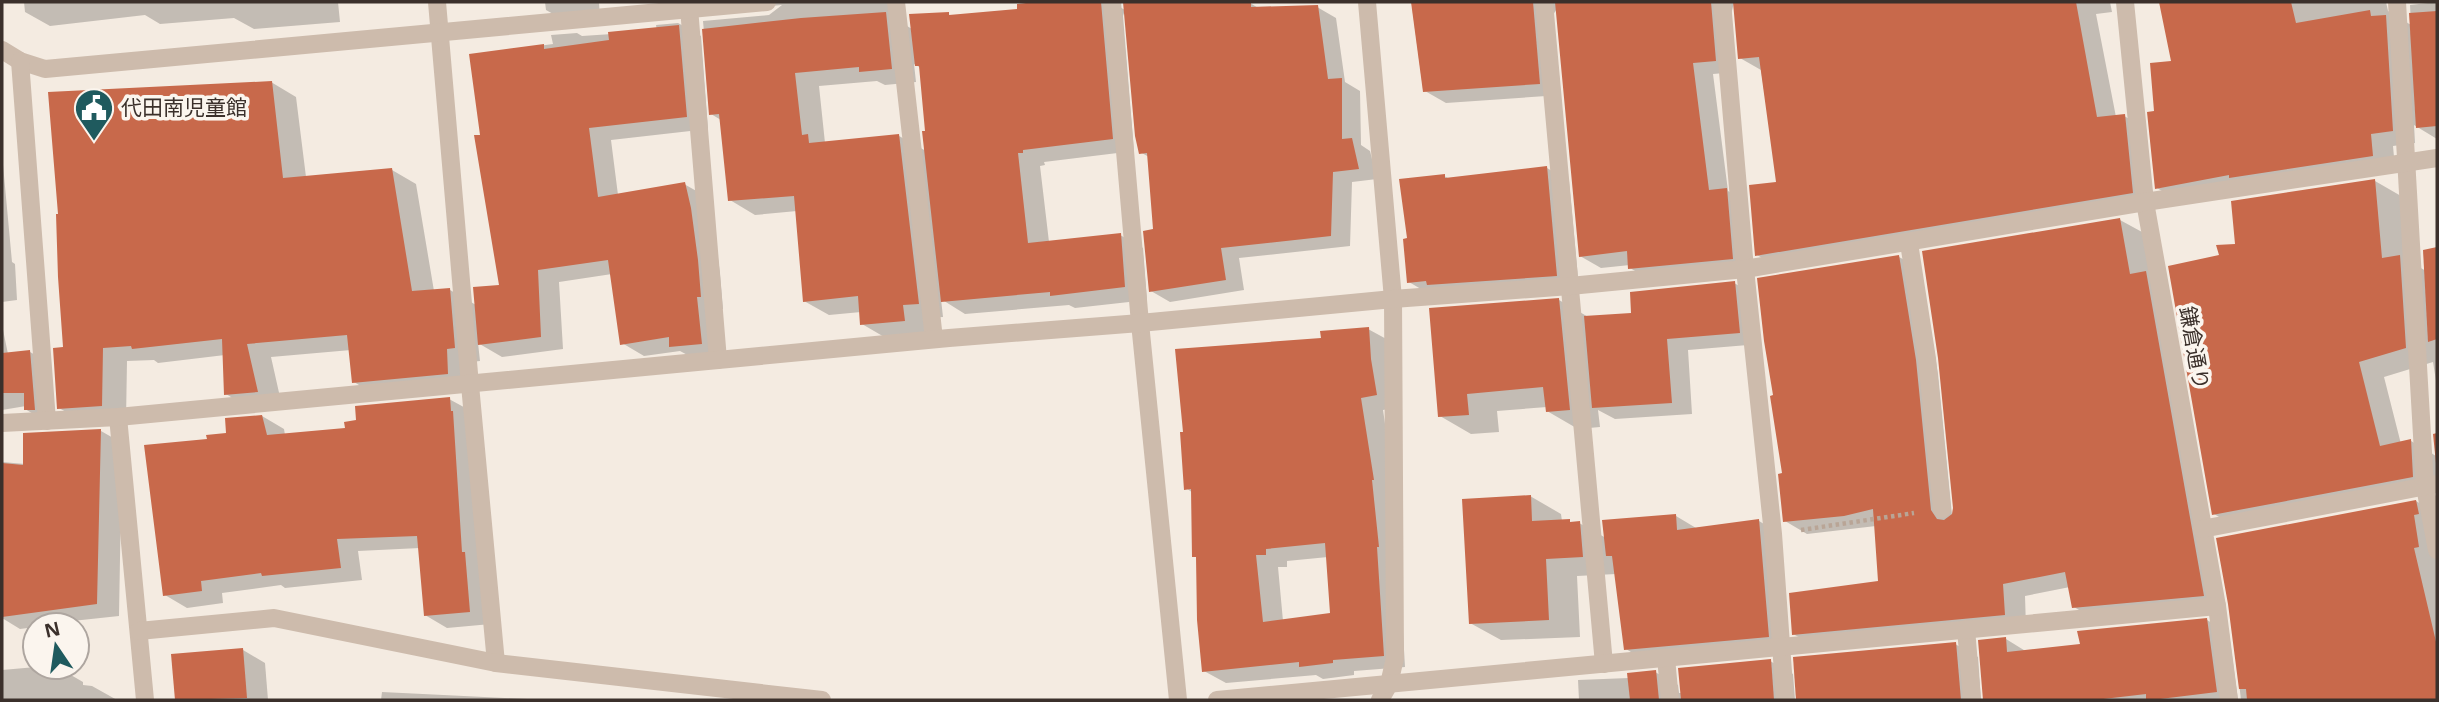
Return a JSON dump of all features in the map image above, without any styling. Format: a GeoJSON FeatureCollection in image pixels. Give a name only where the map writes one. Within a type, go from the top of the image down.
{"type":"FeatureCollection","features":[{"type":"Feature","properties":{"kind":"street"},"geometry":{"type":"LineString","coordinates":[[437,2],[496,663]]}},
{"type":"Feature","properties":{"kind":"street"},"geometry":{"type":"LineString","coordinates":[[2,50],[20,61],[44,69],[711,4],[767,2]]}},
{"type":"Feature","properties":{"kind":"street"},"geometry":{"type":"LineString","coordinates":[[896,2],[934,339]]}},
{"type":"Feature","properties":{"kind":"street"},"geometry":{"type":"LineString","coordinates":[[1112,2],[1140,323],[1178,700]]}},
{"type":"Feature","properties":{"kind":"street"},"geometry":{"type":"LineString","coordinates":[[1367,2],[1393,299],[1395,658],[1384,692]]}},
{"type":"Feature","properties":{"kind":"street"},"geometry":{"type":"LineString","coordinates":[[1544,2],[1604,664]]}},
{"type":"Feature","properties":{"kind":"street"},"geometry":{"type":"LineString","coordinates":[[1722,2],[1745,269],[1773,534],[1785,700]]}},
{"type":"Feature","properties":{"kind":"street","name":"鎌倉通り"},"geometry":{"type":"LineString","coordinates":[[2125,2],[2146,202],[2217,606],[2230,700]]}},
{"type":"Feature","properties":{"kind":"street"},"geometry":{"type":"LineString","coordinates":[[2396,2],[2405,163],[2437,551]]}},
{"type":"Feature","properties":{"kind":"street"},"geometry":{"type":"LineString","coordinates":[[689,8],[718,360]]}},
{"type":"Feature","properties":{"kind":"street"},"geometry":{"type":"LineString","coordinates":[[20,61],[47,421]]}},
{"type":"Feature","properties":{"kind":"street"},"geometry":{"type":"LineString","coordinates":[[2,423],[118,417],[934,339],[1745,269],[2146,202],[2437,158]]}},
{"type":"Feature","properties":{"kind":"street"},"geometry":{"type":"LineString","coordinates":[[1909,243],[1927,359],[1942,509]]}},
{"type":"Feature","properties":{"kind":"street"},"geometry":{"type":"LineString","coordinates":[[118,417],[145,700]]}},
{"type":"Feature","properties":{"kind":"street"},"geometry":{"type":"LineString","coordinates":[[2202,529],[2431,486]]}},
{"type":"Feature","properties":{"kind":"street"},"geometry":{"type":"LineString","coordinates":[[1217,700],[1384,692],[1604,664],[2217,606]]}},
{"type":"Feature","properties":{"kind":"street"},"geometry":{"type":"LineString","coordinates":[[139,631],[274,618],[496,663],[773,698],[822,700]]}},
{"type":"Feature","properties":{"kind":"street"},"geometry":{"type":"LineString","coordinates":[[1966,629],[1972,700]]}},
{"type":"Feature","properties":{"kind":"street"},"geometry":{"type":"LineString","coordinates":[[1666,658],[1670,700]]}},
{"type":"Feature","properties":{"kind":"path"},"geometry":{"type":"LineString","coordinates":[[1773,534],[1942,509]]}},
{"type":"Feature","properties":{"kind":"building"},"geometry":{"type":"Polygon","coordinates":[[[1101,2],[1113,139],[1023,150],[1023,153],[1018,153],[1028,243],[1121,233],[1125,287],[1050,296],[1050,292],[941,302],[922,131],[925,131],[919,66],[915,66],[909,14],[949,12],[949,15],[1017,9],[1017,4],[1101,2]]]}},
{"type":"Feature","properties":{"kind":"building"},"geometry":{"type":"Polygon","coordinates":[[[1123,2],[1251,2],[1251,7],[1318,5],[1328,79],[1342,78],[1342,139],[1352,138],[1359,169],[1333,172],[1331,236],[1221,248],[1226,280],[1149,292],[1143,231],[1153,229],[1147,153],[1139,154],[1135,136],[1123,2]]]}},
{"type":"Feature","properties":{"kind":"building"},"geometry":{"type":"Polygon","coordinates":[[[1411,2],[1533,2],[1540,84],[1423,92],[1411,2]]]}},
{"type":"Feature","properties":{"kind":"building"},"geometry":{"type":"Polygon","coordinates":[[[1555,2],[1711,2],[1716,61],[1693,63],[1709,190],[1727,188],[1733,259],[1628,269],[1627,251],[1579,257],[1555,2]]]}},
{"type":"Feature","properties":{"kind":"building"},"geometry":{"type":"Polygon","coordinates":[[[1733,2],[2076,2],[2097,117],[2125,114],[2133,193],[1755,256],[1749,185],[1776,182],[1759,57],[1738,59],[1733,2]]]}},
{"type":"Feature","properties":{"kind":"building"},"geometry":{"type":"Polygon","coordinates":[[[2159,2],[2291,2],[2296,23],[2370,10],[2371,16],[2386,15],[2393,131],[2371,134],[2373,156],[2229,178],[2229,175],[2155,189],[2147,112],[2154,111],[2150,63],[2171,61],[2159,2]]]}},
{"type":"Feature","properties":{"kind":"building"},"geometry":{"type":"Polygon","coordinates":[[[2437,11],[2437,126],[2416,128],[2409,13],[2437,11]]]}},
{"type":"Feature","properties":{"kind":"building"},"geometry":{"type":"Polygon","coordinates":[[[886,12],[892,69],[859,72],[859,67],[795,73],[802,135],[808,134],[809,143],[899,134],[919,304],[903,305],[905,321],[860,325],[858,296],[803,302],[794,196],[728,201],[719,114],[709,115],[702,29],[886,12]]]}},
{"type":"Feature","properties":{"kind":"building"},"geometry":{"type":"Polygon","coordinates":[[[679,25],[687,117],[589,128],[598,197],[685,182],[698,260],[701,297],[697,297],[702,344],[669,347],[669,337],[620,345],[608,260],[538,270],[541,337],[478,345],[473,287],[499,285],[474,135],[480,135],[469,54],[544,44],[544,49],[609,40],[608,32],[679,25]]]}},
{"type":"Feature","properties":{"kind":"building"},"geometry":{"type":"Polygon","coordinates":[[[272,81],[283,178],[392,168],[412,291],[450,288],[455,348],[447,349],[448,374],[352,383],[347,335],[247,344],[258,392],[224,395],[222,339],[132,349],[131,346],[103,348],[102,406],[57,409],[53,348],[63,347],[58,277],[58,214],[48,92],[272,81]]]}},
{"type":"Feature","properties":{"kind":"building"},"geometry":{"type":"Polygon","coordinates":[[[1547,166],[1557,276],[1427,285],[1426,281],[1407,283],[1403,239],[1407,238],[1399,179],[1445,174],[1445,178],[1547,166]]]}},
{"type":"Feature","properties":{"kind":"building"},"geometry":{"type":"Polygon","coordinates":[[[2375,179],[2382,258],[2400,255],[2406,348],[2359,362],[2380,446],[2411,439],[2413,477],[2212,515],[2168,266],[2219,255],[2216,245],[2235,244],[2231,201],[2375,179]]]}},
{"type":"Feature","properties":{"kind":"building"},"geometry":{"type":"Polygon","coordinates":[[[2120,218],[2130,274],[2146,271],[2204,596],[2072,608],[2065,572],[2003,584],[2005,615],[1792,635],[1789,593],[1878,581],[1873,509],[1844,516],[1783,522],[1778,474],[1782,473],[1770,396],[1773,395],[1757,278],[1899,255],[1916,360],[1931,510],[1937,519],[1944,520],[1952,514],[1953,508],[1938,358],[1922,251],[2120,218]]]}},
{"type":"Feature","properties":{"kind":"building"},"geometry":{"type":"Polygon","coordinates":[[[2437,247],[2437,339],[2428,342],[2423,250],[2437,247]]]}},
{"type":"Feature","properties":{"kind":"building"},"geometry":{"type":"Polygon","coordinates":[[[1735,281],[1740,333],[1667,339],[1672,403],[1592,408],[1584,316],[1631,313],[1630,292],[1735,281]]]}},
{"type":"Feature","properties":{"kind":"building"},"geometry":{"type":"Polygon","coordinates":[[[1559,298],[1570,410],[1546,412],[1543,387],[1467,394],[1469,415],[1438,417],[1429,308],[1559,298]]]}},
{"type":"Feature","properties":{"kind":"building"},"geometry":{"type":"Polygon","coordinates":[[[1369,327],[1377,395],[1361,398],[1374,480],[1384,656],[1333,660],[1333,663],[1299,667],[1299,662],[1202,672],[1197,620],[1196,557],[1192,557],[1191,489],[1184,490],[1180,432],[1183,432],[1175,349],[1321,338],[1320,331],[1369,327]],[[1325,543],[1266,549],[1266,555],[1256,555],[1263,622],[1330,613],[1325,543]]]}},
{"type":"Feature","properties":{"kind":"building"},"geometry":{"type":"Polygon","coordinates":[[[30,350],[35,410],[24,410],[24,393],[2,393],[2,353],[30,350]]]}},
{"type":"Feature","properties":{"kind":"building"},"geometry":{"type":"Polygon","coordinates":[[[450,397],[462,552],[465,552],[470,612],[424,616],[417,536],[337,539],[341,568],[262,576],[261,573],[201,581],[202,591],[163,596],[144,445],[207,439],[206,435],[226,433],[225,418],[262,415],[267,435],[345,428],[344,422],[356,420],[355,406],[450,397]]]}},
{"type":"Feature","properties":{"kind":"building"},"geometry":{"type":"Polygon","coordinates":[[[101,429],[97,604],[46,611],[21,611],[21,614],[2,617],[2,463],[23,465],[23,433],[101,429]]]}},
{"type":"Feature","properties":{"kind":"building"},"geometry":{"type":"Polygon","coordinates":[[[2437,433],[2437,473],[2433,434],[2437,433]]]}},
{"type":"Feature","properties":{"kind":"building"},"geometry":{"type":"Polygon","coordinates":[[[1531,495],[1532,521],[1580,521],[1583,557],[1546,559],[1549,620],[1469,624],[1462,499],[1531,495]]]}},
{"type":"Feature","properties":{"kind":"building"},"geometry":{"type":"Polygon","coordinates":[[[2416,500],[2419,514],[2414,515],[2419,547],[2414,548],[2437,646],[2437,700],[2247,700],[2246,689],[2239,689],[2216,538],[2416,500]]]}},
{"type":"Feature","properties":{"kind":"building"},"geometry":{"type":"Polygon","coordinates":[[[1676,514],[1677,530],[1759,519],[1769,637],[1624,650],[1612,556],[1606,556],[1602,520],[1676,514]]]}},
{"type":"Feature","properties":{"kind":"building"},"geometry":{"type":"Polygon","coordinates":[[[2207,618],[2217,692],[2152,700],[2146,700],[2146,694],[2095,700],[1983,700],[1978,640],[2006,637],[2007,652],[2080,644],[2077,631],[2207,618]]]}},
{"type":"Feature","properties":{"kind":"building"},"geometry":{"type":"Polygon","coordinates":[[[1956,642],[1961,700],[1796,700],[1793,657],[1956,642]]]}},
{"type":"Feature","properties":{"kind":"building"},"geometry":{"type":"Polygon","coordinates":[[[243,648],[247,698],[175,700],[171,654],[243,648]]]}},
{"type":"Feature","properties":{"kind":"building"},"geometry":{"type":"Polygon","coordinates":[[[1771,659],[1774,700],[1681,700],[1678,668],[1771,659]]]}},
{"type":"Feature","properties":{"kind":"building"},"geometry":{"type":"Polygon","coordinates":[[[1656,670],[1659,700],[1630,700],[1627,673],[1656,670]]]}},
{"type":"Feature","properties":{"kind":"place","name":"代田南児童館"},"geometry":{"type":"Point","coordinates":[94,142]}}]}
